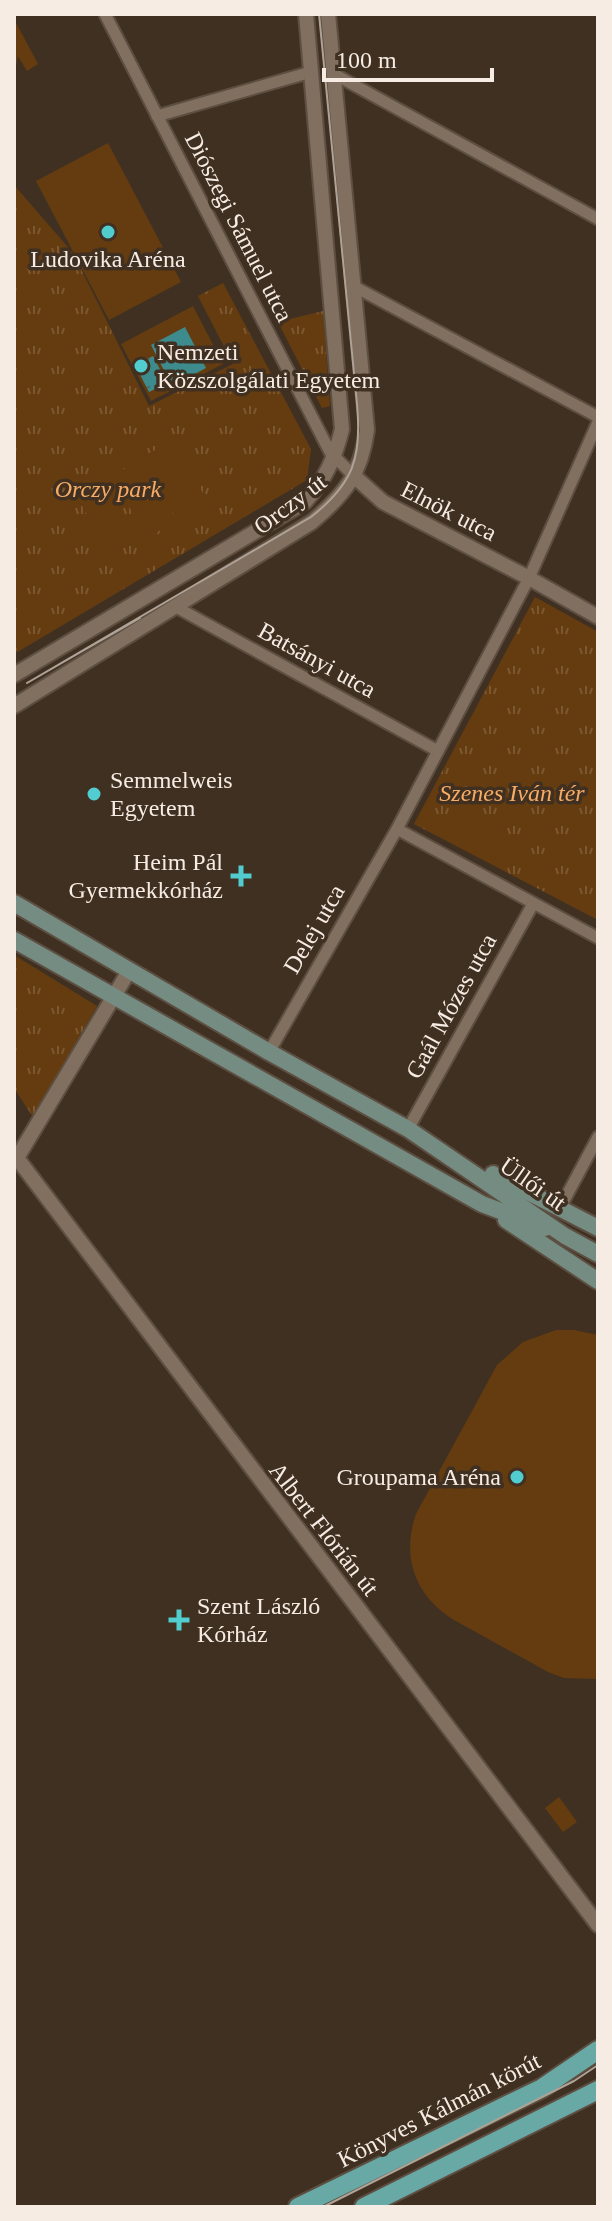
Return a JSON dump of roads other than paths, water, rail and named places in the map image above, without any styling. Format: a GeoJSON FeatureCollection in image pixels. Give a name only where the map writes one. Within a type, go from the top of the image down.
{"type":"FeatureCollection","features":[{"type":"Feature","properties":{"kind":"main road","name":"Üllői út"},"geometry":{"type":"LineString","coordinates":[[14,903],[429,1141],[565,1236]]}},
{"type":"Feature","properties":{"kind":"main road","name":"Üllői út"},"geometry":{"type":"LineString","coordinates":[[14,940],[482,1204],[565,1236]]}},
{"type":"Feature","properties":{"kind":"main road"},"geometry":{"type":"LineString","coordinates":[[429,1141],[598,1228]]}},
{"type":"Feature","properties":{"kind":"main road"},"geometry":{"type":"LineString","coordinates":[[482,1204],[598,1281]]}},
{"type":"Feature","properties":{"kind":"main road"},"geometry":{"type":"LineString","coordinates":[[565,1236],[598,1254]]}},
{"type":"Feature","properties":{"kind":"main road","name":"Könyves Kálmán körút"},"geometry":{"type":"LineString","coordinates":[[298,2207],[542,2088],[598,2050]]}},
{"type":"Feature","properties":{"kind":"main road"},"geometry":{"type":"LineString","coordinates":[[364,2207],[598,2090]]}},
{"type":"Feature","properties":{"kind":"street","name":"Diószegi Sámuel utca"},"geometry":{"type":"LineString","coordinates":[[105,14],[334,459]]}},
{"type":"Feature","properties":{"kind":"street","name":"Orczy út"},"geometry":{"type":"LineString","coordinates":[[14,675],[305,502],[317,489],[334,459],[342,429],[306,14]]}},
{"type":"Feature","properties":{"kind":"street","name":"Orczy út"},"geometry":{"type":"LineString","coordinates":[[14,706],[312,522],[336,501],[354,476],[363,455],[367,430],[328,14]]}},
{"type":"Feature","properties":{"kind":"street"},"geometry":{"type":"LineString","coordinates":[[157,116],[311,72],[334,74],[598,219]]}},
{"type":"Feature","properties":{"kind":"street"},"geometry":{"type":"LineString","coordinates":[[355,287],[598,420],[529,578],[397,829],[598,938]]}},
{"type":"Feature","properties":{"kind":"street"},"geometry":{"type":"LineString","coordinates":[[334,459],[354,476]]}},
{"type":"Feature","properties":{"kind":"street","name":"Elnök utca"},"geometry":{"type":"LineString","coordinates":[[354,476],[383,502],[529,578]]}},
{"type":"Feature","properties":{"kind":"street"},"geometry":{"type":"LineString","coordinates":[[529,578],[598,617]]}},
{"type":"Feature","properties":{"kind":"street","name":"Batsányi utca"},"geometry":{"type":"LineString","coordinates":[[176,607],[438,751]]}},
{"type":"Feature","properties":{"kind":"street","name":"Delej utca"},"geometry":{"type":"LineString","coordinates":[[269,1052],[397,829]]}},
{"type":"Feature","properties":{"kind":"street","name":"Gaál Mózes utca"},"geometry":{"type":"LineString","coordinates":[[408,1129],[533,904]]}},
{"type":"Feature","properties":{"kind":"street"},"geometry":{"type":"LineString","coordinates":[[15,1159],[129,971]]}},
{"type":"Feature","properties":{"kind":"street"},"geometry":{"type":"LineString","coordinates":[[560,1208],[598,1137]]}},
{"type":"Feature","properties":{"kind":"street","name":"Albert Flórián út"},"geometry":{"type":"LineString","coordinates":[[15,1159],[598,1925]]}},
{"type":"Feature","properties":{"kind":"water"},"geometry":{"type":"Polygon","coordinates":[[[185,327],[206,368],[172,386],[151,345],[185,327]]]}},
{"type":"Feature","properties":{"kind":"water"},"geometry":{"type":"Polygon","coordinates":[[[153,356],[167,383],[149,392],[135,365],[153,356]]]}},
{"type":"Feature","properties":{"kind":"tram line"},"geometry":{"type":"LineString","coordinates":[[140,618],[27,683],[311,517],[337,492],[352,468],[358,439],[357,404],[319,14]]}},
{"type":"Feature","properties":{"kind":"tram line"},"geometry":{"type":"LineString","coordinates":[[323,2207],[574,2081],[598,2065]]}},
{"type":"Feature","properties":{"kind":"place","name":"Ludovika Aréna"},"geometry":{"type":"Point","coordinates":[108,232]}},
{"type":"Feature","properties":{"kind":"place","name":"Nemzeti Közszolgálati Egyetem"},"geometry":{"type":"Point","coordinates":[141,366]}},
{"type":"Feature","properties":{"kind":"place","name":"Semmelweis Egyetem"},"geometry":{"type":"Point","coordinates":[94,794]}},
{"type":"Feature","properties":{"kind":"place","name":"Heim Pál Gyermekkórház"},"geometry":{"type":"Point","coordinates":[241,876]}},
{"type":"Feature","properties":{"kind":"place","name":"Groupama Aréna"},"geometry":{"type":"Point","coordinates":[517,1477]}},
{"type":"Feature","properties":{"kind":"place","name":"Szent László Kórház"},"geometry":{"type":"Point","coordinates":[179,1620]}},
{"type":"Feature","properties":{"kind":"park label","name":"Orczy park"},"geometry":{"type":"Point","coordinates":[108,489]}},
{"type":"Feature","properties":{"kind":"park label","name":"Szenes Iván tér"},"geometry":{"type":"Point","coordinates":[512,793]}}]}
